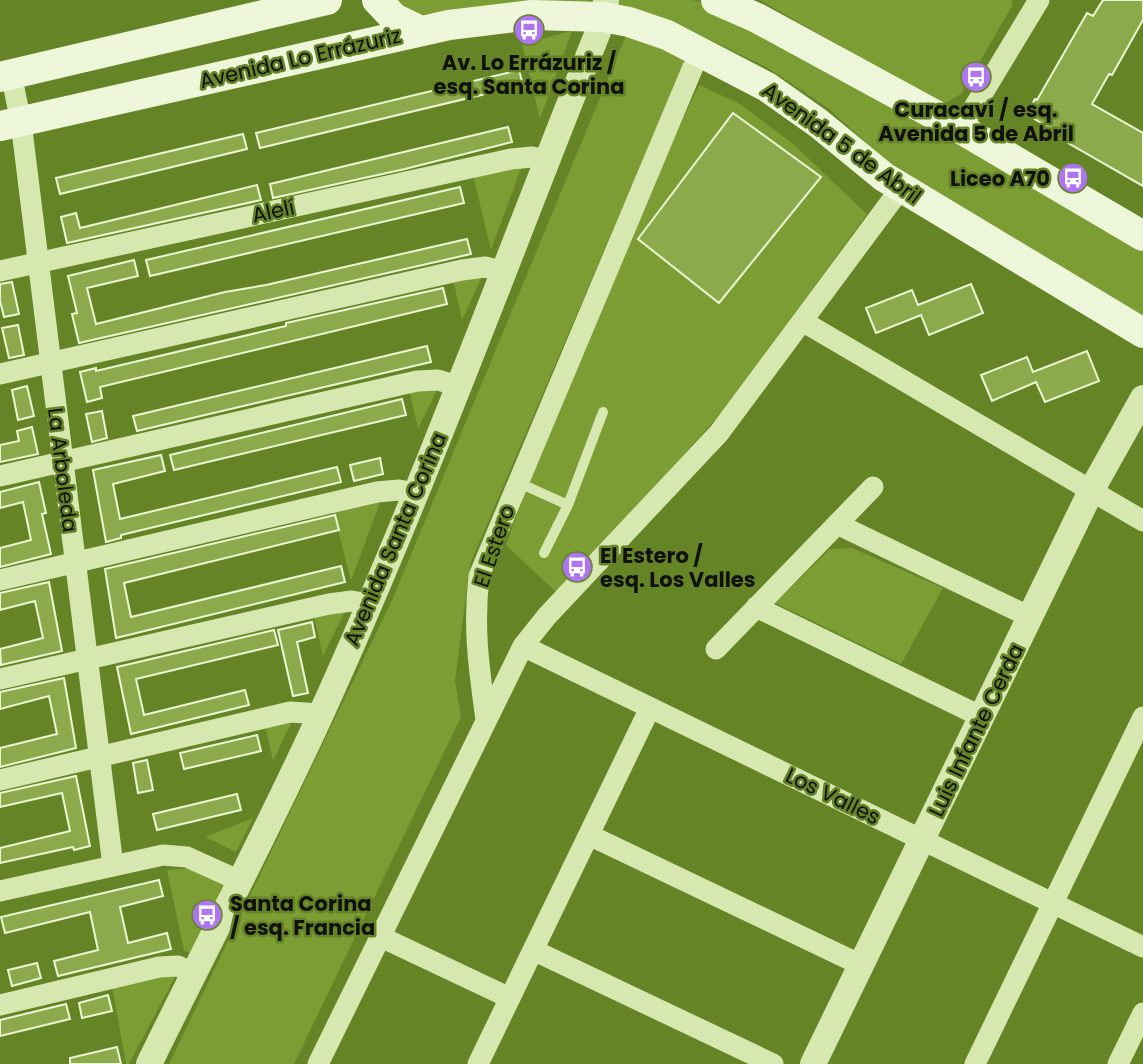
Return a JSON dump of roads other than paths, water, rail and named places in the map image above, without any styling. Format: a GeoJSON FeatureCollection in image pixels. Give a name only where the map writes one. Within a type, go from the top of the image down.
{"type":"FeatureCollection","features":[{"type":"Feature","properties":{"kind":"main road"},"geometry":{"type":"LineString","coordinates":[[6,76],[290,5],[327,0]]}},
{"type":"Feature","properties":{"kind":"main road"},"geometry":{"type":"LineString","coordinates":[[377,0],[394,18],[421,31]]}},
{"type":"Feature","properties":{"kind":"main road"},"geometry":{"type":"LineString","coordinates":[[729,2],[961,129],[1143,236]]}},
{"type":"Feature","properties":{"kind":"main road","name":"Avenida Lo Errázuriz"},"geometry":{"type":"LineString","coordinates":[[10,124],[478,20],[532,15],[613,13]]}},
{"type":"Feature","properties":{"kind":"main road","name":"Avenida 5 de Abril"},"geometry":{"type":"LineString","coordinates":[[613,13],[699,50],[780,96],[818,122],[884,177],[1143,333]]}},
{"type":"Feature","properties":{"kind":"street"},"geometry":{"type":"LineString","coordinates":[[961,129],[1039,0]]}},
{"type":"Feature","properties":{"kind":"street","name":"Avenida Santa Corina"},"geometry":{"type":"LineString","coordinates":[[149,1064],[321,715],[415,493],[547,160],[613,13]]}},
{"type":"Feature","properties":{"kind":"street","name":"El Estero"},"geometry":{"type":"LineString","coordinates":[[486,720],[476,649],[475,608],[479,576],[693,67]]}},
{"type":"Feature","properties":{"kind":"street","name":"La Arboleda"},"geometry":{"type":"LineString","coordinates":[[6,76],[10,124],[38,262],[113,866]]}},
{"type":"Feature","properties":{"kind":"street","name":"Alelí"},"geometry":{"type":"LineString","coordinates":[[0,271],[511,159],[532,157],[547,160]]}},
{"type":"Feature","properties":{"kind":"street"},"geometry":{"type":"LineString","coordinates":[[318,1064],[523,646],[547,616],[719,433],[901,188]]}},
{"type":"Feature","properties":{"kind":"street"},"geometry":{"type":"LineString","coordinates":[[0,374],[473,267],[504,272]]}},
{"type":"Feature","properties":{"kind":"street"},"geometry":{"type":"LineString","coordinates":[[802,321],[1143,521]]}},
{"type":"Feature","properties":{"kind":"street"},"geometry":{"type":"LineString","coordinates":[[0,477],[417,381],[438,380],[458,386]]}},
{"type":"Feature","properties":{"kind":"street","name":"Luis Infante Cerda"},"geometry":{"type":"LineString","coordinates":[[813,1064],[1091,491],[1143,398]]}},
{"type":"Feature","properties":{"kind":"street"},"geometry":{"type":"LineString","coordinates":[[716,649],[873,487]]}},
{"type":"Feature","properties":{"kind":"street"},"geometry":{"type":"LineString","coordinates":[[0,580],[377,492],[399,490],[415,493]]}},
{"type":"Feature","properties":{"kind":"street"},"geometry":{"type":"LineString","coordinates":[[837,524],[1030,617]]}},
{"type":"Feature","properties":{"kind":"street"},"geometry":{"type":"LineString","coordinates":[[0,679],[340,602],[368,604]]}},
{"type":"Feature","properties":{"kind":"street"},"geometry":{"type":"LineString","coordinates":[[756,607],[982,717]]}},
{"type":"Feature","properties":{"kind":"street","name":"Los Valles"},"geometry":{"type":"LineString","coordinates":[[523,646],[1143,947]]}},
{"type":"Feature","properties":{"kind":"street"},"geometry":{"type":"LineString","coordinates":[[478,1064],[650,708]]}},
{"type":"Feature","properties":{"kind":"street"},"geometry":{"type":"LineString","coordinates":[[0,780],[290,712],[321,715]]}},
{"type":"Feature","properties":{"kind":"street"},"geometry":{"type":"LineString","coordinates":[[975,1064],[1143,717]]}},
{"type":"Feature","properties":{"kind":"street"},"geometry":{"type":"LineString","coordinates":[[589,835],[861,965]]}},
{"type":"Feature","properties":{"kind":"street"},"geometry":{"type":"LineString","coordinates":[[0,891],[151,857],[175,855],[199,861],[240,881]]}},
{"type":"Feature","properties":{"kind":"street"},"geometry":{"type":"LineString","coordinates":[[381,937],[510,998]]}},
{"type":"Feature","properties":{"kind":"street"},"geometry":{"type":"LineString","coordinates":[[533,950],[772,1064]]}},
{"type":"Feature","properties":{"kind":"street"},"geometry":{"type":"LineString","coordinates":[[0,1005],[159,967],[178,966],[193,972]]}},
{"type":"Feature","properties":{"kind":"street"},"geometry":{"type":"LineString","coordinates":[[1118,1064],[1143,1013]]}},
{"type":"Feature","properties":{"kind":"lane"},"geometry":{"type":"LineString","coordinates":[[544,553],[568,505],[603,412]]}},
{"type":"Feature","properties":{"kind":"lane"},"geometry":{"type":"LineString","coordinates":[[517,482],[568,505]]}},
{"type":"Feature","properties":{"kind":"place","name":"Av. Lo Errázuriz / esq. Santa Corina"},"geometry":{"type":"Point","coordinates":[529,30]}},
{"type":"Feature","properties":{"kind":"place","name":"Curacaví / esq. Avenida 5 de Abril"},"geometry":{"type":"Point","coordinates":[976,77]}},
{"type":"Feature","properties":{"kind":"place","name":"Liceo A70"},"geometry":{"type":"Point","coordinates":[1073,178]}},
{"type":"Feature","properties":{"kind":"place","name":"El Estero / esq. Los Valles"},"geometry":{"type":"Point","coordinates":[577,567]}},
{"type":"Feature","properties":{"kind":"place","name":"Santa Corina / esq. Francia"},"geometry":{"type":"Point","coordinates":[207,915]}}]}
